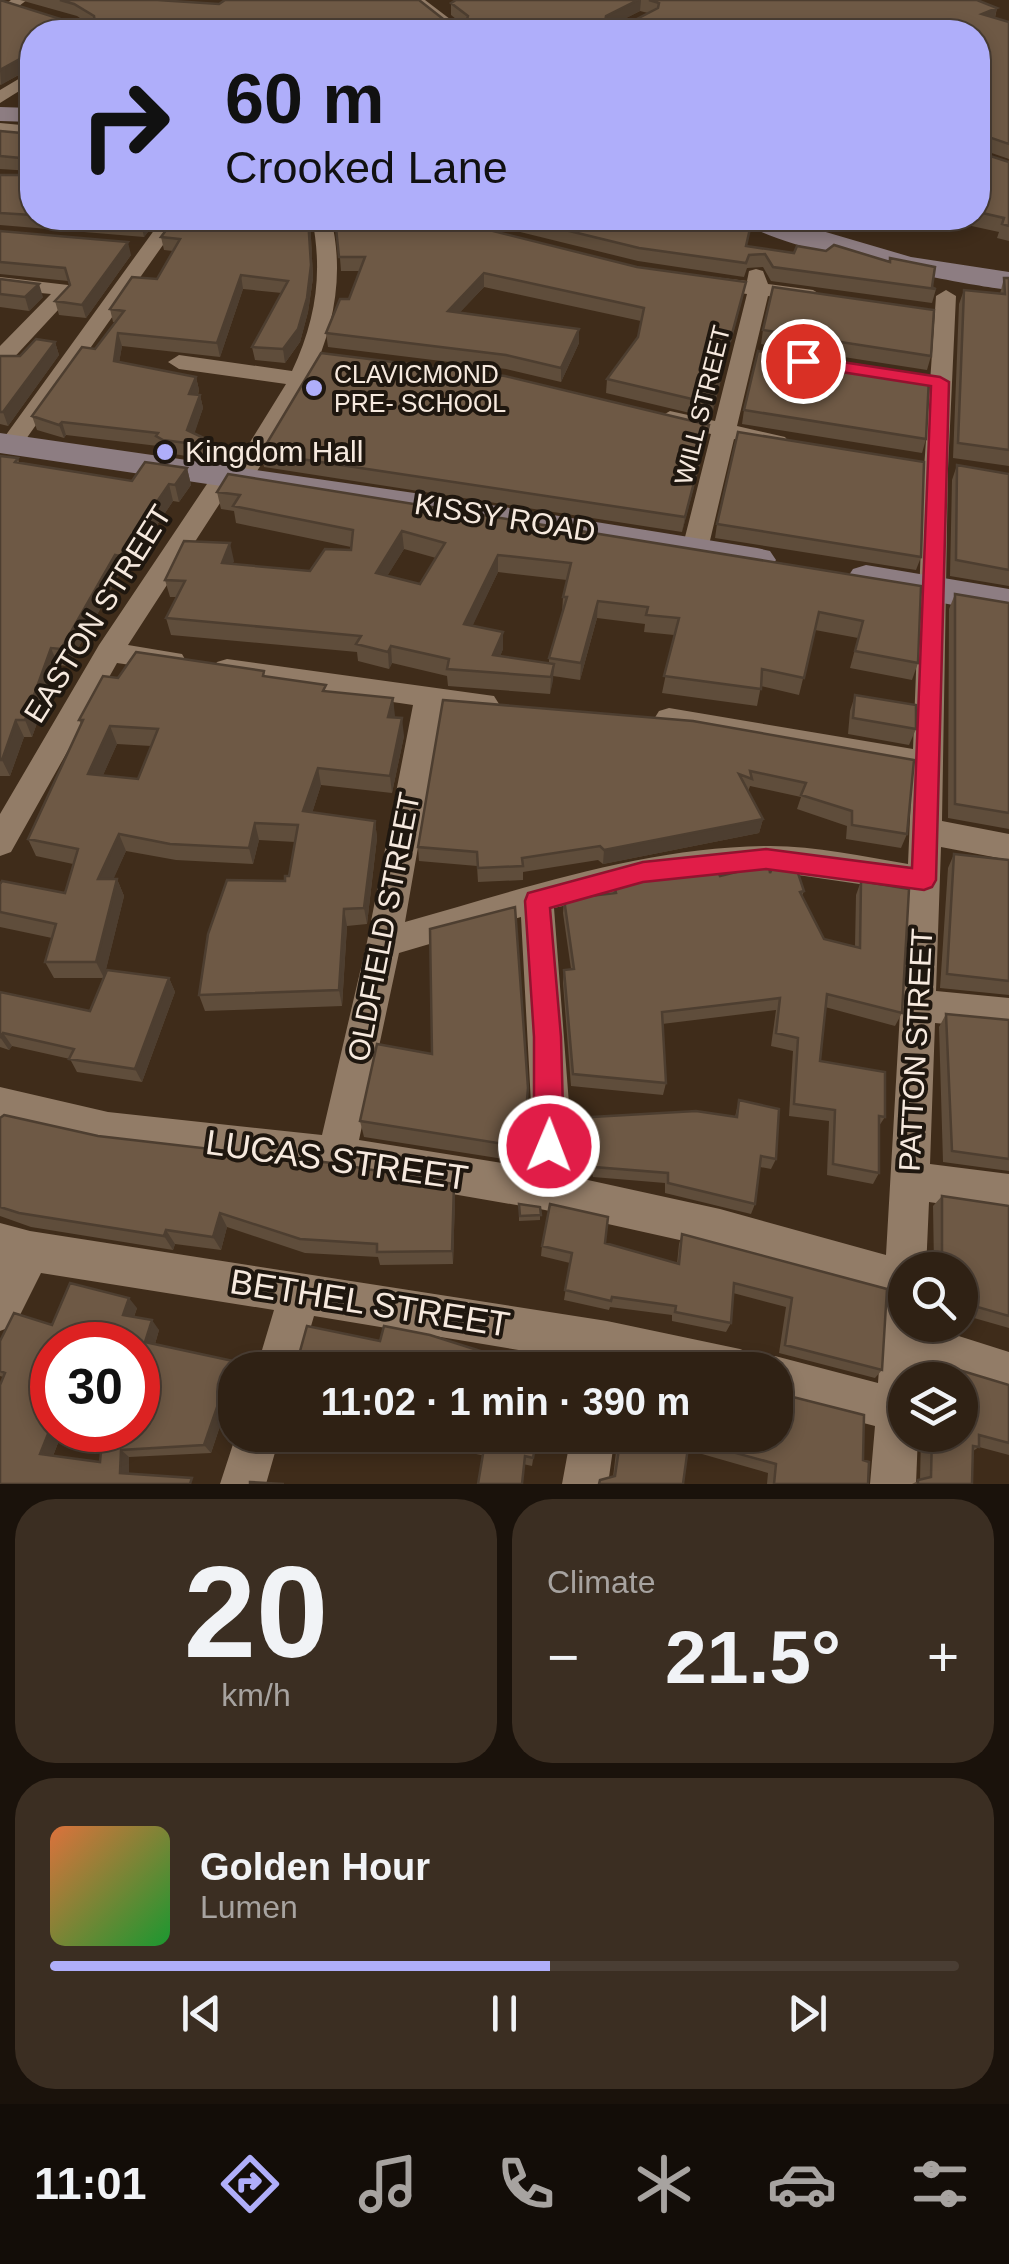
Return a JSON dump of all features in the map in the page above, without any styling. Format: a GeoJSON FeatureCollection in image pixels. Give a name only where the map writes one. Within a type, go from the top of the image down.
{"type":"FeatureCollection","features":[{"type":"Feature","properties":{"kind":"main road"},"geometry":{"type":"LineString","coordinates":[[786,230],[899,264],[1009,281]]}},
{"type":"Feature","properties":{"kind":"main road"},"geometry":{"type":"LineString","coordinates":[[831,230],[975,266],[1009,269]]}},
{"type":"Feature","properties":{"kind":"main road","name":"KISSY ROAD"},"geometry":{"type":"LineString","coordinates":[[6,443],[787,565]]}},
{"type":"Feature","properties":{"kind":"main road"},"geometry":{"type":"LineString","coordinates":[[824,571],[1009,602]]}},
{"type":"Feature","properties":{"kind":"street"},"geometry":{"type":"LineString","coordinates":[[414,0],[443,10],[450,20]]}},
{"type":"Feature","properties":{"kind":"street"},"geometry":{"type":"LineString","coordinates":[[11,7],[39,13]]}},
{"type":"Feature","properties":{"kind":"street"},"geometry":{"type":"LineString","coordinates":[[0,102],[20,86]]}},
{"type":"Feature","properties":{"kind":"street"},"geometry":{"type":"LineString","coordinates":[[6,443],[141,246],[159,230]]}},
{"type":"Feature","properties":{"kind":"street","name":"EASTON STREET"},"geometry":{"type":"LineString","coordinates":[[0,843],[109,652],[300,379],[322,356],[329,287],[324,230]]}},
{"type":"Feature","properties":{"kind":"street"},"geometry":{"type":"LineString","coordinates":[[690,280],[757,282],[833,299]]}},
{"type":"Feature","properties":{"kind":"street","name":"WILL STREET"},"geometry":{"type":"LineString","coordinates":[[695,549],[722,432],[752,354],[757,282]]}},
{"type":"Feature","properties":{"kind":"street"},"geometry":{"type":"LineString","coordinates":[[0,283],[61,289],[61,296],[0,359]]}},
{"type":"Feature","properties":{"kind":"street","name":"PATTON STREET"},"geometry":{"type":"LineString","coordinates":[[907,1252],[934,590],[935,468],[930,380],[939,308]]}},
{"type":"Feature","properties":{"kind":"street"},"geometry":{"type":"LineString","coordinates":[[179,362],[300,379]]}},
{"type":"Feature","properties":{"kind":"street"},"geometry":{"type":"LineString","coordinates":[[641,411],[800,447]]}},
{"type":"Feature","properties":{"kind":"street"},"geometry":{"type":"LineString","coordinates":[[109,652],[429,700],[504,706]]}},
{"type":"Feature","properties":{"kind":"street","name":"OLDFIELD STREET"},"geometry":{"type":"LineString","coordinates":[[337,1155],[384,942],[429,700]]}},
{"type":"Feature","properties":{"kind":"street"},"geometry":{"type":"LineString","coordinates":[[636,716],[691,721],[927,764]]}},
{"type":"Feature","properties":{"kind":"street"},"geometry":{"type":"LineString","coordinates":[[0,790],[32,788]]}},
{"type":"Feature","properties":{"kind":"street"},"geometry":{"type":"LineString","coordinates":[[924,831],[1009,847]]}},
{"type":"Feature","properties":{"kind":"street"},"geometry":{"type":"LineString","coordinates":[[384,942],[643,872],[766,859],[924,880]]}},
{"type":"Feature","properties":{"kind":"street"},"geometry":{"type":"LineString","coordinates":[[537,901],[550,1104],[545,1190]]}},
{"type":"Feature","properties":{"kind":"street"},"geometry":{"type":"LineString","coordinates":[[918,1005],[1009,1014]]}},
{"type":"Feature","properties":{"kind":"street","name":"LUCAS STREET"},"geometry":{"type":"LineString","coordinates":[[0,1105],[108,1130],[337,1155],[545,1190],[720,1228],[888,1276]]}},
{"type":"Feature","properties":{"kind":"street"},"geometry":{"type":"LineString","coordinates":[[909,1180],[1009,1194]]}},
{"type":"Feature","properties":{"kind":"street"},"geometry":{"type":"LineString","coordinates":[[0,1310],[15,1247]]}},
{"type":"Feature","properties":{"kind":"street","name":"BETHEL STREET"},"geometry":{"type":"LineString","coordinates":[[15,1247],[301,1291],[586,1352]]}},
{"type":"Feature","properties":{"kind":"street"},"geometry":{"type":"LineString","coordinates":[[283,1352],[301,1291]]}},
{"type":"Feature","properties":{"kind":"street"},"geometry":{"type":"LineString","coordinates":[[902,1362],[903,1342],[1009,1373]]}},
{"type":"Feature","properties":{"kind":"street"},"geometry":{"type":"LineString","coordinates":[[793,1383],[888,1407]]}},
{"type":"Feature","properties":{"kind":"street"},"geometry":{"type":"LineString","coordinates":[[243,1484],[253,1452]]}},
{"type":"Feature","properties":{"kind":"street"},"geometry":{"type":"LineString","coordinates":[[586,1484],[591,1452]]}},
{"type":"Feature","properties":{"kind":"street"},"geometry":{"type":"LineString","coordinates":[[893,1484],[895,1452]]}},
{"type":"Feature","properties":{"kind":"building"},"geometry":{"type":"Polygon","coordinates":[[[0,0],[63,20],[20,20],[20,59],[0,70],[0,0]]]}},
{"type":"Feature","properties":{"kind":"building"},"geometry":{"type":"Polygon","coordinates":[[[60,0],[219,4],[225,0],[419,0],[444,20],[95,20],[74,4],[60,0]]]}},
{"type":"Feature","properties":{"kind":"building"},"geometry":{"type":"Polygon","coordinates":[[[638,0],[606,16],[605,20],[467,20],[468,16],[451,3],[638,0]]]}},
{"type":"Feature","properties":{"kind":"building"},"geometry":{"type":"Polygon","coordinates":[[[649,0],[977,0],[997,8],[982,14],[1009,22],[1009,144],[990,137],[990,20],[635,20],[658,8],[659,3],[649,0]]]}},
{"type":"Feature","properties":{"kind":"building"},"geometry":{"type":"Polygon","coordinates":[[[0,131],[20,133],[20,158],[0,156],[0,131]]]}},
{"type":"Feature","properties":{"kind":"building"},"geometry":{"type":"Polygon","coordinates":[[[990,156],[1009,162],[1009,226],[1002,224],[1004,218],[990,215],[990,156]]]}},
{"type":"Feature","properties":{"kind":"building"},"geometry":{"type":"Polygon","coordinates":[[[0,175],[20,175],[20,214],[0,213],[0,175]]]}},
{"type":"Feature","properties":{"kind":"building"},"geometry":{"type":"Polygon","coordinates":[[[166,230],[309,230],[311,265],[298,329],[283,349],[252,347],[288,281],[241,275],[217,343],[118,333],[114,361],[196,377],[189,394],[200,395],[187,430],[206,439],[202,445],[163,440],[156,436],[158,433],[62,422],[59,425],[32,416],[82,347],[95,349],[124,311],[110,309],[132,277],[157,279],[180,239],[161,237],[166,230]]]}},
{"type":"Feature","properties":{"kind":"building"},"geometry":{"type":"Polygon","coordinates":[[[336,230],[489,230],[637,267],[746,282],[713,404],[607,379],[638,337],[644,308],[484,273],[448,311],[579,329],[561,368],[506,355],[326,333],[340,299],[349,299],[365,257],[339,257],[336,230]]]}},
{"type":"Feature","properties":{"kind":"building"},"geometry":{"type":"Polygon","coordinates":[[[565,230],[750,230],[746,246],[794,253],[797,246],[826,251],[834,245],[890,262],[890,258],[935,267],[932,287],[936,289],[773,267],[765,254],[749,255],[746,263],[639,248],[565,230]]]}},
{"type":"Feature","properties":{"kind":"building"},"geometry":{"type":"Polygon","coordinates":[[[0,231],[128,242],[82,305],[55,301],[70,285],[65,268],[0,262],[0,231]]]}},
{"type":"Feature","properties":{"kind":"building"},"geometry":{"type":"Polygon","coordinates":[[[1004,278],[1009,278],[1009,450],[958,443],[964,290],[1005,294],[1004,278]]]}},
{"type":"Feature","properties":{"kind":"building"},"geometry":{"type":"Polygon","coordinates":[[[0,279],[39,284],[25,297],[0,294],[0,279]]]}},
{"type":"Feature","properties":{"kind":"building"},"geometry":{"type":"Polygon","coordinates":[[[773,287],[934,310],[931,356],[763,330],[773,287]]]}},
{"type":"Feature","properties":{"kind":"building"},"geometry":{"type":"Polygon","coordinates":[[[36,339],[55,342],[0,412],[0,356],[20,356],[36,339]]]}},
{"type":"Feature","properties":{"kind":"building"},"geometry":{"type":"Polygon","coordinates":[[[758,351],[929,377],[926,439],[744,410],[758,351]]]}},
{"type":"Feature","properties":{"kind":"building"},"geometry":{"type":"Polygon","coordinates":[[[321,353],[505,376],[709,425],[685,517],[261,453],[321,353]]]}},
{"type":"Feature","properties":{"kind":"building"},"geometry":{"type":"Polygon","coordinates":[[[738,432],[924,462],[921,557],[717,524],[738,432]]]}},
{"type":"Feature","properties":{"kind":"building"},"geometry":{"type":"Polygon","coordinates":[[[0,456],[18,458],[15,462],[132,481],[145,462],[187,468],[175,485],[169,484],[120,556],[115,555],[61,649],[51,648],[25,720],[16,720],[2,760],[0,760],[0,456]]]}},
{"type":"Feature","properties":{"kind":"building"},"geometry":{"type":"Polygon","coordinates":[[[957,465],[1009,474],[1009,570],[956,560],[957,465]]]}},
{"type":"Feature","properties":{"kind":"building"},"geometry":{"type":"Polygon","coordinates":[[[228,474],[921,586],[918,663],[855,651],[863,621],[819,612],[804,678],[762,669],[761,689],[664,676],[679,618],[646,615],[648,607],[598,601],[581,663],[549,658],[567,597],[563,597],[571,563],[498,555],[464,624],[503,632],[493,655],[554,664],[551,677],[447,669],[449,659],[391,646],[388,652],[356,644],[361,636],[166,618],[185,581],[165,580],[184,541],[230,543],[222,563],[310,571],[325,549],[351,550],[353,530],[233,506],[240,495],[217,492],[228,474]],[[402,531],[376,573],[420,584],[445,543],[402,531]]]}},
{"type":"Feature","properties":{"kind":"building"},"geometry":{"type":"Polygon","coordinates":[[[955,594],[1009,603],[1009,813],[955,804],[955,594]]]}},
{"type":"Feature","properties":{"kind":"building"},"geometry":{"type":"Polygon","coordinates":[[[136,652],[264,671],[263,676],[326,685],[323,691],[393,698],[388,717],[402,718],[390,776],[318,768],[303,811],[375,821],[364,908],[344,909],[339,990],[199,995],[208,934],[227,880],[285,881],[298,825],[255,823],[249,848],[170,844],[119,834],[98,879],[117,879],[96,962],[45,962],[56,924],[0,912],[2,881],[65,893],[78,849],[28,839],[83,720],[79,720],[103,676],[118,678],[136,652]],[[110,726],[88,774],[138,779],[158,729],[110,726]]]}},
{"type":"Feature","properties":{"kind":"building"},"geometry":{"type":"Polygon","coordinates":[[[855,695],[916,705],[916,729],[853,718],[855,695]]]}},
{"type":"Feature","properties":{"kind":"building"},"geometry":{"type":"Polygon","coordinates":[[[443,700],[693,721],[914,760],[907,834],[852,825],[852,811],[801,795],[806,783],[750,771],[752,779],[739,774],[763,819],[604,850],[600,846],[522,858],[523,866],[478,868],[477,852],[418,847],[443,700]]]}},
{"type":"Feature","properties":{"kind":"building"},"geometry":{"type":"Polygon","coordinates":[[[954,854],[1009,860],[1009,981],[947,974],[954,854]]]}},
{"type":"Feature","properties":{"kind":"building"},"geometry":{"type":"Polygon","coordinates":[[[774,863],[795,864],[804,891],[800,892],[824,939],[860,948],[861,881],[909,889],[902,1013],[827,994],[820,1061],[885,1072],[885,1117],[879,1116],[879,1173],[833,1164],[835,1110],[794,1104],[798,1038],[776,1033],[780,998],[662,1012],[666,1083],[573,1074],[564,970],[574,969],[564,899],[616,893],[614,885],[671,872],[716,867],[720,876],[769,864],[770,873],[774,863]]]}},
{"type":"Feature","properties":{"kind":"building"},"geometry":{"type":"Polygon","coordinates":[[[515,907],[528,1088],[523,1147],[360,1121],[377,1044],[432,1054],[430,929],[515,907]]]}},
{"type":"Feature","properties":{"kind":"building"},"geometry":{"type":"Polygon","coordinates":[[[107,970],[169,978],[135,1069],[69,1059],[74,1049],[3,1033],[0,1037],[0,992],[90,1011],[107,970]]]}},
{"type":"Feature","properties":{"kind":"building"},"geometry":{"type":"Polygon","coordinates":[[[946,1014],[1009,1020],[1009,1159],[952,1151],[946,1014]]]}},
{"type":"Feature","properties":{"kind":"building"},"geometry":{"type":"Polygon","coordinates":[[[739,1100],[779,1109],[776,1159],[761,1156],[755,1204],[668,1183],[668,1173],[594,1167],[587,1140],[592,1117],[696,1111],[737,1117],[739,1100]]]}},
{"type":"Feature","properties":{"kind":"building"},"geometry":{"type":"Polygon","coordinates":[[[4,1115],[98,1136],[332,1163],[454,1184],[452,1251],[377,1252],[377,1244],[300,1239],[220,1213],[213,1237],[166,1230],[164,1236],[19,1213],[0,1207],[0,1118],[4,1115]]]}},
{"type":"Feature","properties":{"kind":"building"},"geometry":{"type":"Polygon","coordinates":[[[942,1196],[1009,1206],[1009,1316],[978,1307],[978,1252],[942,1252],[942,1196]]]}},
{"type":"Feature","properties":{"kind":"building"},"geometry":{"type":"Polygon","coordinates":[[[519,1204],[540,1207],[541,1215],[520,1216],[519,1204]]]}},
{"type":"Feature","properties":{"kind":"building"},"geometry":{"type":"Polygon","coordinates":[[[550,1204],[608,1217],[605,1243],[679,1264],[682,1234],[887,1289],[882,1370],[785,1345],[792,1298],[734,1283],[731,1323],[675,1312],[676,1306],[612,1297],[611,1301],[565,1290],[572,1253],[542,1246],[550,1204]]]}},
{"type":"Feature","properties":{"kind":"building"},"geometry":{"type":"Polygon","coordinates":[[[70,1283],[129,1298],[123,1315],[152,1320],[53,1322],[70,1283]]]}},
{"type":"Feature","properties":{"kind":"building"},"geometry":{"type":"Polygon","coordinates":[[[14,1313],[42,1322],[30,1322],[30,1452],[100,1462],[101,1452],[121,1452],[120,1473],[192,1478],[190,1484],[0,1484],[0,1385],[5,1373],[0,1371],[0,1341],[14,1313]]]}},
{"type":"Feature","properties":{"kind":"building"},"geometry":{"type":"Polygon","coordinates":[[[307,1326],[380,1341],[384,1326],[484,1352],[300,1352],[307,1326]]]}},
{"type":"Feature","properties":{"kind":"building"},"geometry":{"type":"Polygon","coordinates":[[[160,1345],[218,1358],[218,1404],[204,1445],[160,1448],[160,1345]]]}},
{"type":"Feature","properties":{"kind":"building"},"geometry":{"type":"Polygon","coordinates":[[[978,1376],[1009,1385],[1009,1443],[979,1435],[979,1447],[978,1376]]]}},
{"type":"Feature","properties":{"kind":"building"},"geometry":{"type":"Polygon","coordinates":[[[793,1397],[864,1415],[863,1460],[869,1462],[868,1484],[774,1484],[776,1464],[732,1452],[793,1452],[793,1397]]]}},
{"type":"Feature","properties":{"kind":"building"},"geometry":{"type":"Polygon","coordinates":[[[483,1452],[534,1452],[533,1458],[525,1456],[522,1484],[478,1484],[483,1452]]]}},
{"type":"Feature","properties":{"kind":"building"},"geometry":{"type":"Polygon","coordinates":[[[619,1452],[687,1452],[683,1484],[599,1484],[600,1480],[615,1476],[619,1452]]]}},
{"type":"Feature","properties":{"kind":"building"},"geometry":{"type":"Polygon","coordinates":[[[932,1452],[973,1452],[972,1484],[918,1484],[918,1480],[931,1477],[932,1452]]]}},
{"type":"Feature","properties":{"kind":"place","name":"CLAVICMOND PRE- SCHOOL"},"geometry":{"type":"Point","coordinates":[314,388]}},
{"type":"Feature","properties":{"kind":"place","name":"Kingdom Hall"},"geometry":{"type":"Point","coordinates":[165,452]}},
{"type":"Feature","properties":{"kind":"route"},"geometry":{"type":"LineString","coordinates":[[549,1146],[548,1037],[537,901],[643,872],[687,864],[766,859],[815,862],[924,880],[940,382],[803,361]]}}]}
